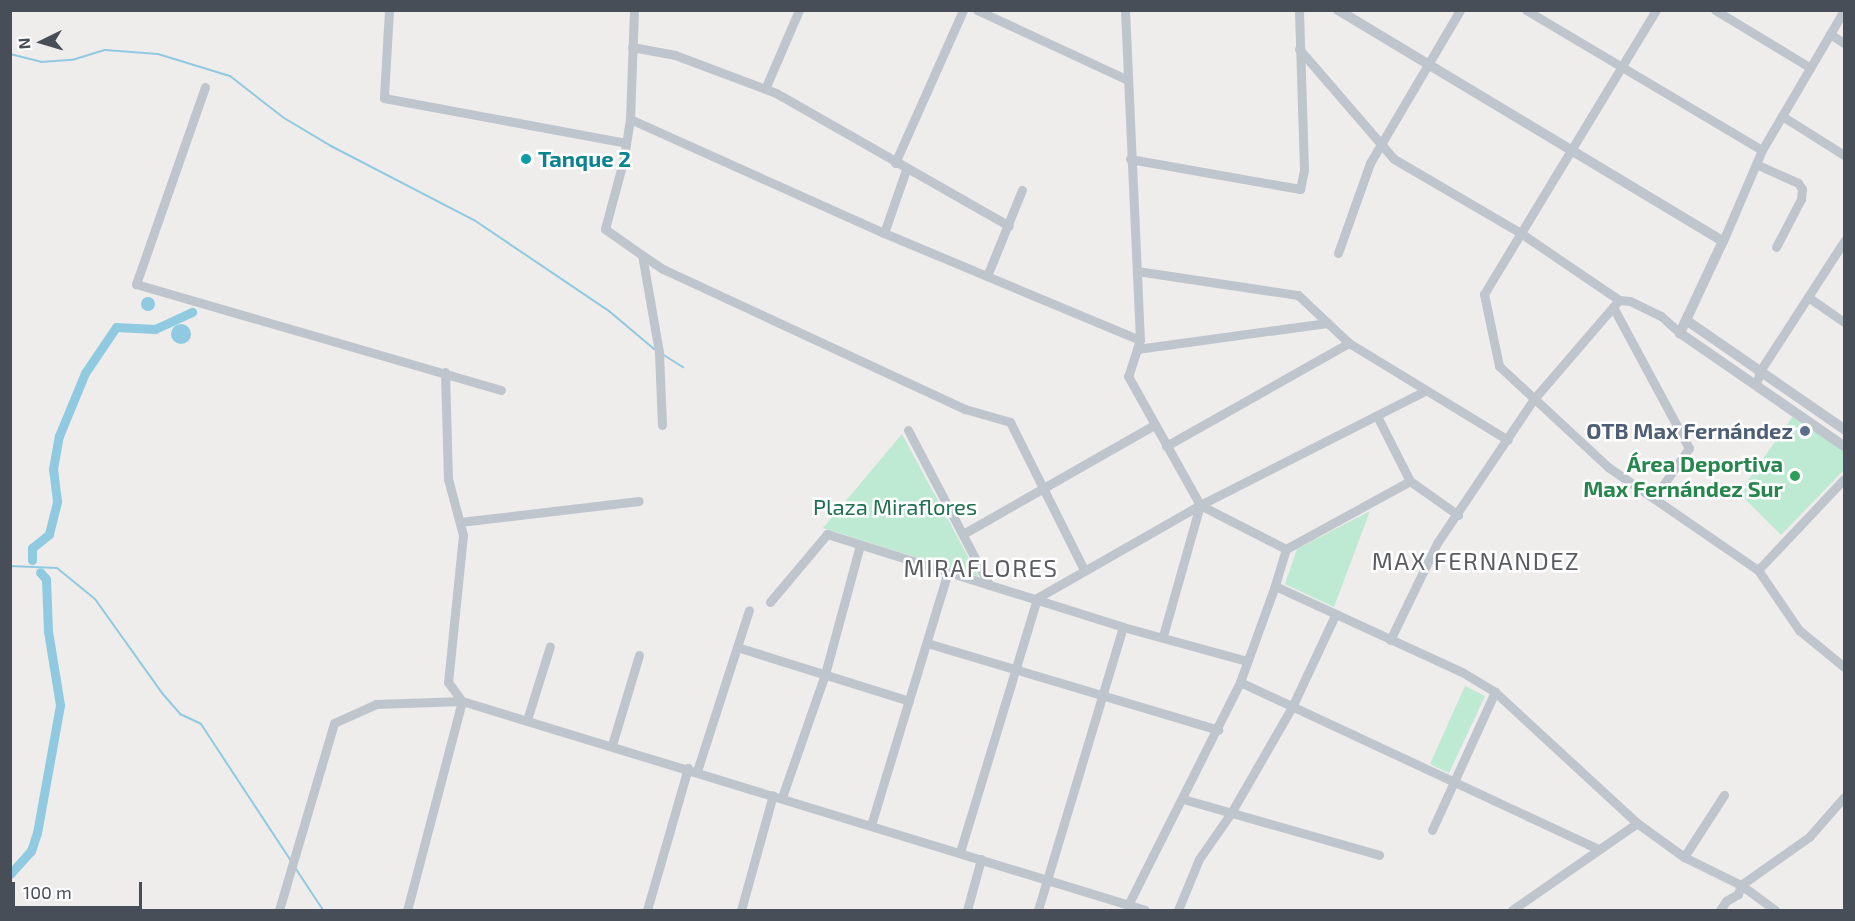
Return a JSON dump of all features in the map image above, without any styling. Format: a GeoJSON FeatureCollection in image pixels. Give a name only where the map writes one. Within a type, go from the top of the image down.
{"type":"FeatureCollection","features":[{"type":"Feature","properties":{"kind":"street"},"geometry":{"type":"LineString","coordinates":[[390,10],[384,98],[626,143]]}},
{"type":"Feature","properties":{"kind":"street"},"geometry":{"type":"LineString","coordinates":[[634,10],[630,119],[605,229],[673,274],[965,409],[1010,422],[1084,570]]}},
{"type":"Feature","properties":{"kind":"street"},"geometry":{"type":"LineString","coordinates":[[765,89],[799,10]]}},
{"type":"Feature","properties":{"kind":"street"},"geometry":{"type":"LineString","coordinates":[[895,163],[963,10]]}},
{"type":"Feature","properties":{"kind":"street"},"geometry":{"type":"LineString","coordinates":[[978,10],[1128,80]]}},
{"type":"Feature","properties":{"kind":"street"},"geometry":{"type":"LineString","coordinates":[[1125,10],[1137,271],[1138,345],[1128,376],[1200,504],[1286,549]]}},
{"type":"Feature","properties":{"kind":"street"},"geometry":{"type":"LineString","coordinates":[[1131,159],[1300,189],[1304,170],[1299,10]]}},
{"type":"Feature","properties":{"kind":"street"},"geometry":{"type":"LineString","coordinates":[[1338,10],[1428,61],[1723,241]]}},
{"type":"Feature","properties":{"kind":"street"},"geometry":{"type":"LineString","coordinates":[[1338,253],[1380,146],[1460,10]]}},
{"type":"Feature","properties":{"kind":"street"},"geometry":{"type":"LineString","coordinates":[[1526,10],[1762,150]]}},
{"type":"Feature","properties":{"kind":"street"},"geometry":{"type":"LineString","coordinates":[[1656,10],[1623,68],[1519,232],[1484,294],[1498,366],[1608,467],[1758,570],[1799,630],[1841,666],[1845,655]]}},
{"type":"Feature","properties":{"kind":"street"},"geometry":{"type":"LineString","coordinates":[[1715,10],[1809,67]]}},
{"type":"Feature","properties":{"kind":"street"},"geometry":{"type":"LineString","coordinates":[[1680,333],[1762,150],[1844,10]]}},
{"type":"Feature","properties":{"kind":"street"},"geometry":{"type":"LineString","coordinates":[[1830,34],[1845,43]]}},
{"type":"Feature","properties":{"kind":"street"},"geometry":{"type":"LineString","coordinates":[[632,47],[675,55],[765,89],[906,170],[1009,225]]}},
{"type":"Feature","properties":{"kind":"street"},"geometry":{"type":"LineString","coordinates":[[1299,49],[1380,146],[1394,159],[1519,232],[1616,304],[1689,448],[1654,498]]}},
{"type":"Feature","properties":{"kind":"street"},"geometry":{"type":"LineString","coordinates":[[205,87],[136,284],[501,390]]}},
{"type":"Feature","properties":{"kind":"street"},"geometry":{"type":"LineString","coordinates":[[1782,116],[1845,156]]}},
{"type":"Feature","properties":{"kind":"street"},"geometry":{"type":"LineString","coordinates":[[630,119],[1138,345],[1327,323]]}},
{"type":"Feature","properties":{"kind":"street"},"geometry":{"type":"LineString","coordinates":[[1756,164],[1802,189],[1801,199],[1776,247]]}},
{"type":"Feature","properties":{"kind":"street"},"geometry":{"type":"LineString","coordinates":[[884,233],[906,170]]}},
{"type":"Feature","properties":{"kind":"street"},"geometry":{"type":"LineString","coordinates":[[987,276],[1022,190]]}},
{"type":"Feature","properties":{"kind":"street"},"geometry":{"type":"LineString","coordinates":[[1756,385],[1760,371],[1845,241]]}},
{"type":"Feature","properties":{"kind":"street"},"geometry":{"type":"LineString","coordinates":[[642,255],[659,352],[662,425]]}},
{"type":"Feature","properties":{"kind":"street"},"geometry":{"type":"LineString","coordinates":[[1137,271],[1298,295],[1349,343],[1508,440]]}},
{"type":"Feature","properties":{"kind":"street"},"geometry":{"type":"LineString","coordinates":[[1808,297],[1845,322]]}},
{"type":"Feature","properties":{"kind":"street"},"geometry":{"type":"LineString","coordinates":[[1390,640],[1437,543],[1533,400],[1616,304],[1630,301],[1661,316],[1680,333],[1845,446]]}},
{"type":"Feature","properties":{"kind":"street"},"geometry":{"type":"LineString","coordinates":[[1686,320],[1845,429]]}},
{"type":"Feature","properties":{"kind":"street"},"geometry":{"type":"LineString","coordinates":[[1167,446],[1349,343]]}},
{"type":"Feature","properties":{"kind":"street"},"geometry":{"type":"LineString","coordinates":[[445,372],[448,479],[463,535],[448,682],[462,701]]}},
{"type":"Feature","properties":{"kind":"street"},"geometry":{"type":"LineString","coordinates":[[960,852],[1037,598],[1200,504],[1425,391]]}},
{"type":"Feature","properties":{"kind":"street"},"geometry":{"type":"LineString","coordinates":[[1377,416],[1410,481],[1458,514]]}},
{"type":"Feature","properties":{"kind":"street"},"geometry":{"type":"LineString","coordinates":[[963,534],[1154,425]]}},
{"type":"Feature","properties":{"kind":"street"},"geometry":{"type":"LineString","coordinates":[[908,430],[989,585]]}},
{"type":"Feature","properties":{"kind":"street"},"geometry":{"type":"LineString","coordinates":[[1758,570],[1845,479]]}},
{"type":"Feature","properties":{"kind":"street"},"geometry":{"type":"LineString","coordinates":[[1128,905],[1218,730],[1240,682],[1286,549],[1410,481]]}},
{"type":"Feature","properties":{"kind":"street"},"geometry":{"type":"LineString","coordinates":[[460,522],[639,501]]}},
{"type":"Feature","properties":{"kind":"street"},"geometry":{"type":"LineString","coordinates":[[1163,636],[1200,504]]}},
{"type":"Feature","properties":{"kind":"street"},"geometry":{"type":"LineString","coordinates":[[770,602],[827,534],[1037,598],[1123,627],[1247,660]]}},
{"type":"Feature","properties":{"kind":"street"},"geometry":{"type":"LineString","coordinates":[[741,910],[777,796],[825,674],[860,545]]}},
{"type":"Feature","properties":{"kind":"street"},"geometry":{"type":"LineString","coordinates":[[871,825],[948,572]]}},
{"type":"Feature","properties":{"kind":"street"},"geometry":{"type":"LineString","coordinates":[[1275,586],[1462,672],[1495,692],[1637,823],[1684,857],[1741,885],[1775,910]]}},
{"type":"Feature","properties":{"kind":"street"},"geometry":{"type":"LineString","coordinates":[[647,910],[749,610]]}},
{"type":"Feature","properties":{"kind":"street"},"geometry":{"type":"LineString","coordinates":[[1178,910],[1199,859],[1231,813],[1292,707],[1335,615]]}},
{"type":"Feature","properties":{"kind":"street"},"geometry":{"type":"LineString","coordinates":[[1038,910],[1123,627]]}},
{"type":"Feature","properties":{"kind":"street"},"geometry":{"type":"LineString","coordinates":[[927,643],[1218,730]]}},
{"type":"Feature","properties":{"kind":"street"},"geometry":{"type":"LineString","coordinates":[[527,720],[550,646]]}},
{"type":"Feature","properties":{"kind":"street"},"geometry":{"type":"LineString","coordinates":[[737,647],[909,701]]}},
{"type":"Feature","properties":{"kind":"street"},"geometry":{"type":"LineString","coordinates":[[612,745],[639,655]]}},
{"type":"Feature","properties":{"kind":"street"},"geometry":{"type":"LineString","coordinates":[[1240,682],[1598,849]]}},
{"type":"Feature","properties":{"kind":"street"},"geometry":{"type":"LineString","coordinates":[[1432,830],[1495,692]]}},
{"type":"Feature","properties":{"kind":"street"},"geometry":{"type":"LineString","coordinates":[[407,910],[462,701]]}},
{"type":"Feature","properties":{"kind":"street"},"geometry":{"type":"LineString","coordinates":[[279,910],[334,723],[376,704],[462,701],[960,852],[1046,883],[1145,910]]}},
{"type":"Feature","properties":{"kind":"street"},"geometry":{"type":"LineString","coordinates":[[1684,857],[1724,795]]}},
{"type":"Feature","properties":{"kind":"street"},"geometry":{"type":"LineString","coordinates":[[1720,910],[1726,901],[1738,894],[1741,885],[1809,837],[1845,797]]}},
{"type":"Feature","properties":{"kind":"street"},"geometry":{"type":"LineString","coordinates":[[1183,799],[1379,855]]}},
{"type":"Feature","properties":{"kind":"street"},"geometry":{"type":"LineString","coordinates":[[1512,910],[1637,823]]}},
{"type":"Feature","properties":{"kind":"street"},"geometry":{"type":"LineString","coordinates":[[967,910],[981,859]]}},
{"type":"Feature","properties":{"kind":"green space","name":"Área Deportiva Max Fernández Sur"},"geometry":{"type":"Polygon","coordinates":[[[1793,416],[1844,450],[1844,470],[1781,535],[1739,493],[1793,416]]]}},
{"type":"Feature","properties":{"kind":"green space","name":"Plaza Miraflores"},"geometry":{"type":"Polygon","coordinates":[[[902,434],[979,577],[823,528],[902,434]]]}},
{"type":"Feature","properties":{"kind":"green space"},"geometry":{"type":"Polygon","coordinates":[[[1370,511],[1334,607],[1285,584],[1297,549],[1370,511]]]}},
{"type":"Feature","properties":{"kind":"green space"},"geometry":{"type":"Polygon","coordinates":[[[1465,686],[1485,696],[1449,773],[1430,764],[1465,686]]]}},
{"type":"Feature","properties":{"kind":"water"},"geometry":{"type":"Polygon","coordinates":[[[145,297],[151,297],[155,304],[151,311],[145,311],[141,307],[141,301],[145,297]]]}},
{"type":"Feature","properties":{"kind":"water"},"geometry":{"type":"Polygon","coordinates":[[[181,324],[188,327],[191,334],[188,341],[181,344],[174,341],[171,334],[174,327],[181,324]]]}},
{"type":"Feature","properties":{"kind":"waterway"},"geometry":{"type":"LineString","coordinates":[[10,54],[41,62],[72,60],[105,50],[158,54],[230,76],[284,118],[331,146],[474,220],[609,311],[654,349]]}},
{"type":"Feature","properties":{"kind":"waterway"},"geometry":{"type":"LineString","coordinates":[[32,560],[32,548],[49,534],[57,501],[53,469],[59,436],[85,373],[116,327],[155,329],[192,312]]}},
{"type":"Feature","properties":{"kind":"waterway"},"geometry":{"type":"LineString","coordinates":[[662,354],[683,367]]}},
{"type":"Feature","properties":{"kind":"waterway"},"geometry":{"type":"LineString","coordinates":[[10,566],[57,568],[95,599],[162,693],[180,714],[201,724],[291,861]]}},
{"type":"Feature","properties":{"kind":"waterway"},"geometry":{"type":"LineString","coordinates":[[10,874],[31,851],[37,833],[60,705],[48,631],[46,579],[40,572]]}},
{"type":"Feature","properties":{"kind":"waterway"},"geometry":{"type":"LineString","coordinates":[[294,866],[323,910]]}},
{"type":"Feature","properties":{"kind":"place","name":"Tanque 2"},"geometry":{"type":"Point","coordinates":[526,159]}},
{"type":"Feature","properties":{"kind":"place","name":"OTB Max Fernández"},"geometry":{"type":"Point","coordinates":[1805,431]}},
{"type":"Feature","properties":{"kind":"place","name":"Área Deportiva Max Fernández Sur"},"geometry":{"type":"Point","coordinates":[1795,476]}},
{"type":"Feature","properties":{"kind":"district","name":"MAX FERNANDEZ"},"geometry":{"type":"Point","coordinates":[1476,561]}},
{"type":"Feature","properties":{"kind":"district","name":"MIRAFLORES"},"geometry":{"type":"Point","coordinates":[981,568]}}]}
